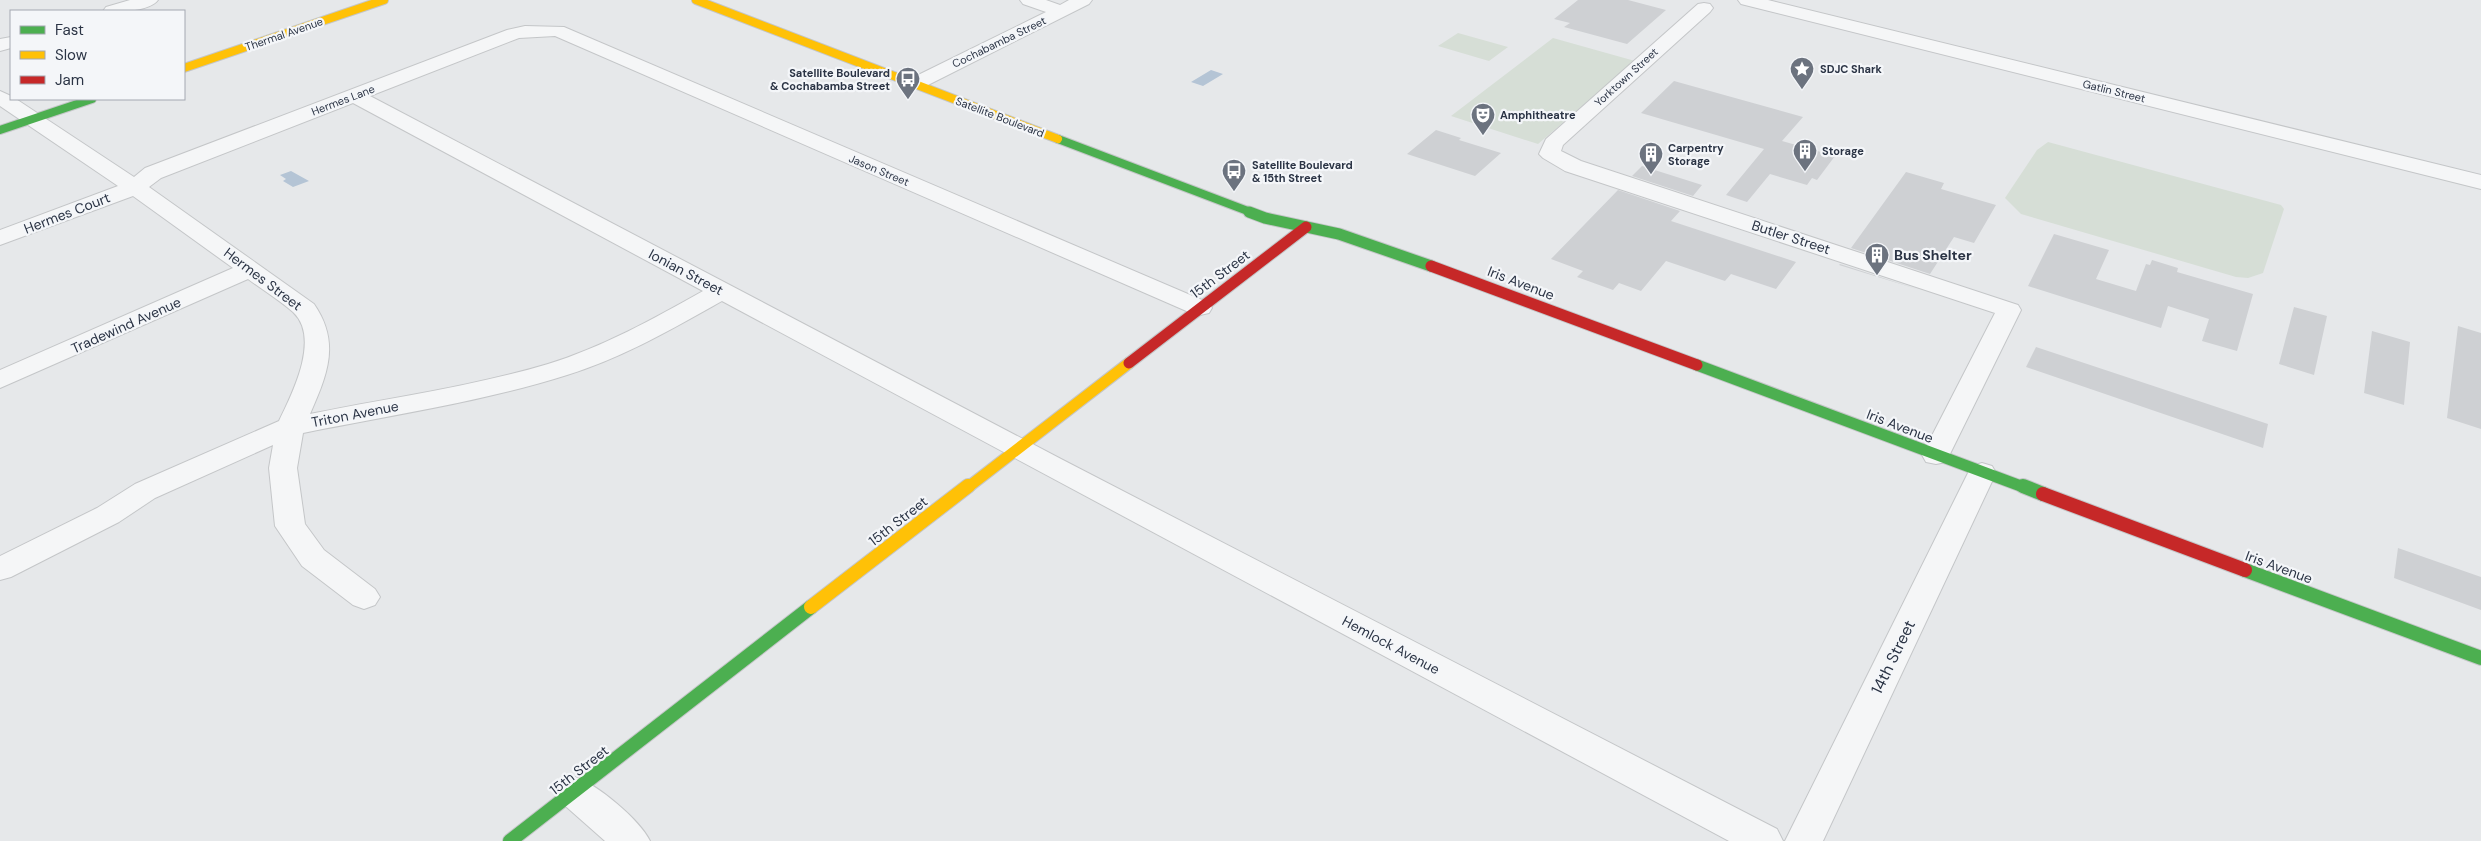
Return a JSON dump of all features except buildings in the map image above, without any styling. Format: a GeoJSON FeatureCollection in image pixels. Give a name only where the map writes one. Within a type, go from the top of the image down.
{"type":"FeatureCollection","features":[{"type":"Feature","properties":{"kind":"street"},"geometry":{"type":"LineString","coordinates":[[115,10],[149,0]]}},
{"type":"Feature","properties":{"kind":"street","name":"Thermal Avenue"},"geometry":{"type":"LineString","coordinates":[[185,68],[384,0]]}},
{"type":"Feature","properties":{"kind":"street","name":"Satellite Boulevard"},"geometry":{"type":"LineString","coordinates":[[696,0],[1265,218],[1306,227]]}},
{"type":"Feature","properties":{"kind":"street"},"geometry":{"type":"LineString","coordinates":[[1029,0],[1061,11]]}},
{"type":"Feature","properties":{"kind":"street","name":"Cochabamba Street"},"geometry":{"type":"LineString","coordinates":[[914,84],[1083,0]]}},
{"type":"Feature","properties":{"kind":"street","name":"Gatlin Street"},"geometry":{"type":"LineString","coordinates":[[1747,0],[2481,182]]}},
{"type":"Feature","properties":{"kind":"street","name":"Yorktown Street"},"geometry":{"type":"LineString","coordinates":[[1573,166],[1550,154],[1553,143],[1704,8]]}},
{"type":"Feature","properties":{"kind":"street","name":"Hermes Lane"},"geometry":{"type":"LineString","coordinates":[[135,187],[153,173],[513,34],[526,31],[558,32]]}},
{"type":"Feature","properties":{"kind":"street","name":"Jason Street"},"geometry":{"type":"LineString","coordinates":[[558,32],[1200,308]]}},
{"type":"Feature","properties":{"kind":"street","name":"Ionian Street"},"geometry":{"type":"LineString","coordinates":[[354,96],[1017,448]]}},
{"type":"Feature","properties":{"kind":"street","name":"Hermes Street"},"geometry":{"type":"LineString","coordinates":[[0,97],[135,187],[252,269],[305,309],[315,331],[317,343],[314,372],[290,428],[283,468],[290,526],[313,558],[364,597]]}},
{"type":"Feature","properties":{"kind":"street"},"geometry":{"type":"LineString","coordinates":[[0,130],[89,100]]}},
{"type":"Feature","properties":{"kind":"street","name":"Butler Street"},"geometry":{"type":"LineString","coordinates":[[1573,166],[2008,310],[1936,455]]}},
{"type":"Feature","properties":{"kind":"street","name":"Hermes Court"},"geometry":{"type":"LineString","coordinates":[[0,238],[135,187]]}},
{"type":"Feature","properties":{"kind":"street","name":"15th Street"},"geometry":{"type":"LineString","coordinates":[[510,841],[1017,448],[1306,227]]}},
{"type":"Feature","properties":{"kind":"street","name":"Iris Avenue"},"geometry":{"type":"LineString","coordinates":[[1306,227],[1339,234],[1386,249],[2481,658]]}},
{"type":"Feature","properties":{"kind":"street","name":"Tradewind Avenue"},"geometry":{"type":"LineString","coordinates":[[0,380],[252,269]]}},
{"type":"Feature","properties":{"kind":"street","name":"Triton Avenue"},"geometry":{"type":"LineString","coordinates":[[0,569],[108,515],[145,491],[290,428],[504,384],[560,369],[633,340],[722,290]]}},
{"type":"Feature","properties":{"kind":"street","name":"Hemlock Avenue"},"geometry":{"type":"LineString","coordinates":[[1017,448],[1764,841]]}},
{"type":"Feature","properties":{"kind":"street","name":"14th Street"},"geometry":{"type":"LineString","coordinates":[[1804,841],[1982,473]]}},
{"type":"Feature","properties":{"kind":"street"},"geometry":{"type":"LineString","coordinates":[[574,792],[631,841]]}},
{"type":"Feature","properties":{"kind":"shaded area"},"geometry":{"type":"Polygon","coordinates":[[[1458,33],[1508,47],[1489,61],[1438,46],[1458,33]]]}},
{"type":"Feature","properties":{"kind":"shaded area"},"geometry":{"type":"Polygon","coordinates":[[[1553,38],[1635,61],[1538,144],[1451,116],[1553,38]]]}},
{"type":"Feature","properties":{"kind":"shaded area"},"geometry":{"type":"Polygon","coordinates":[[[2048,142],[2281,205],[2284,209],[2263,273],[2248,278],[2236,277],[2021,214],[2005,198],[2037,150],[2048,142]]]}},
{"type":"Feature","properties":{"kind":"water"},"geometry":{"type":"Polygon","coordinates":[[[1211,70],[1223,74],[1203,86],[1191,82],[1211,70]]]}},
{"type":"Feature","properties":{"kind":"water"},"geometry":{"type":"Polygon","coordinates":[[[291,171],[309,181],[293,187],[283,181],[286,179],[280,175],[291,171]]]}},
{"type":"Feature","properties":{"kind":"traffic: fast"},"geometry":{"type":"LineString","coordinates":[[0,130],[89,100]]}},
{"type":"Feature","properties":{"kind":"traffic: fast"},"geometry":{"type":"LineString","coordinates":[[1058,139],[1265,218],[1339,234],[1431,266]]}},
{"type":"Feature","properties":{"kind":"traffic: fast"},"geometry":{"type":"LineString","coordinates":[[1697,365],[2043,494]]}},
{"type":"Feature","properties":{"kind":"traffic: fast"},"geometry":{"type":"LineString","coordinates":[[2245,570],[2481,658]]}},
{"type":"Feature","properties":{"kind":"traffic: fast"},"geometry":{"type":"LineString","coordinates":[[510,841],[811,607]]}},
{"type":"Feature","properties":{"kind":"traffic: slow"},"geometry":{"type":"LineString","coordinates":[[185,68],[384,0]]}},
{"type":"Feature","properties":{"kind":"traffic: slow"},"geometry":{"type":"LineString","coordinates":[[696,0],[1058,139]]}},
{"type":"Feature","properties":{"kind":"traffic: slow"},"geometry":{"type":"LineString","coordinates":[[811,607],[1129,363]]}},
{"type":"Feature","properties":{"kind":"traffic: jam"},"geometry":{"type":"LineString","coordinates":[[1129,363],[1306,227]]}},
{"type":"Feature","properties":{"kind":"traffic: jam"},"geometry":{"type":"LineString","coordinates":[[1431,266],[1697,365]]}},
{"type":"Feature","properties":{"kind":"traffic: jam"},"geometry":{"type":"LineString","coordinates":[[2043,494],[2245,570]]}},
{"type":"Feature","properties":{"kind":"place","name":"SDJC Shark"},"geometry":{"type":"Point","coordinates":[1802,90]}},
{"type":"Feature","properties":{"kind":"place","name":"Satellite Boulevard & Cochabamba Street"},"geometry":{"type":"Point","coordinates":[908,100]}},
{"type":"Feature","properties":{"kind":"place","name":"Amphitheatre"},"geometry":{"type":"Point","coordinates":[1483,136]}},
{"type":"Feature","properties":{"kind":"place","name":"Storage"},"geometry":{"type":"Point","coordinates":[1805,172]}},
{"type":"Feature","properties":{"kind":"place","name":"Carpentry Storage"},"geometry":{"type":"Point","coordinates":[1651,175]}},
{"type":"Feature","properties":{"kind":"place","name":"Satellite Boulevard & 15th Street"},"geometry":{"type":"Point","coordinates":[1234,192]}},
{"type":"Feature","properties":{"kind":"place","name":"Bus Shelter"},"geometry":{"type":"Point","coordinates":[1877,276]}}]}
